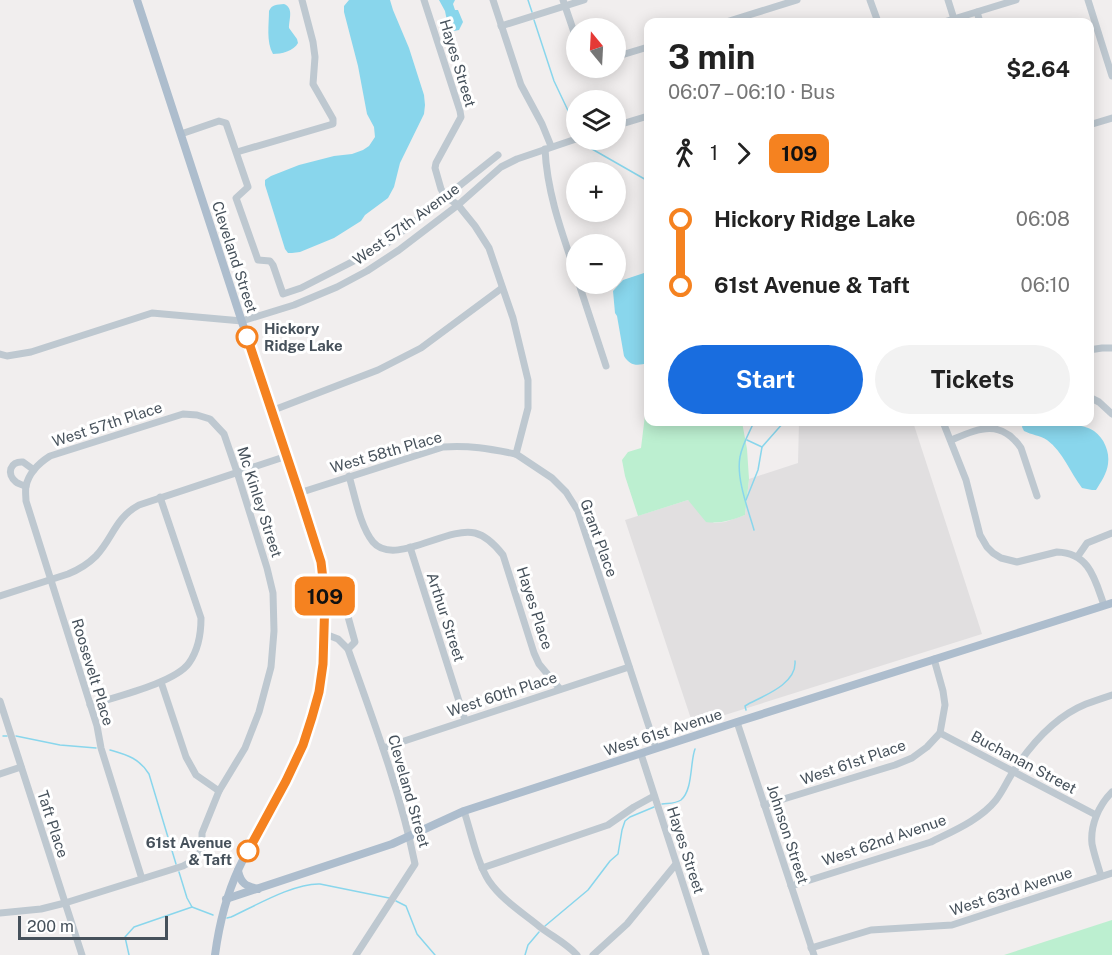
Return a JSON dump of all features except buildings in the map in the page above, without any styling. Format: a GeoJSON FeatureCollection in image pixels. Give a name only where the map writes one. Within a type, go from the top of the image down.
{"type":"FeatureCollection","features":[{"type":"Feature","properties":{"kind":"main road","name":"Cleveland Street"},"geometry":{"type":"LineString","coordinates":[[137,0],[321,562],[325,597],[325,634],[319,692],[309,726],[286,781],[238,871],[226,899],[215,955]]}},
{"type":"Feature","properties":{"kind":"main road","name":"West 61st Avenue"},"geometry":{"type":"LineString","coordinates":[[226,899],[392,844],[464,811],[1108,604]]}},
{"type":"Feature","properties":{"kind":"main road"},"geometry":{"type":"LineString","coordinates":[[238,871],[244,884],[259,889]]}},
{"type":"Feature","properties":{"kind":"street"},"geometry":{"type":"LineString","coordinates":[[237,152],[333,124],[333,119],[313,84],[315,57],[302,0]]}},
{"type":"Feature","properties":{"kind":"street","name":"Hayes Street"},"geometry":{"type":"LineString","coordinates":[[424,0],[460,111],[460,117],[435,163],[445,196]]}},
{"type":"Feature","properties":{"kind":"street"},"geometry":{"type":"LineString","coordinates":[[493,0],[521,85],[542,124],[548,147],[549,186],[566,244]]}},
{"type":"Feature","properties":{"kind":"street"},"geometry":{"type":"LineString","coordinates":[[501,26],[564,3],[584,0]]}},
{"type":"Feature","properties":{"kind":"street"},"geometry":{"type":"LineString","coordinates":[[739,18],[797,0]]}},
{"type":"Feature","properties":{"kind":"street"},"geometry":{"type":"LineString","coordinates":[[870,0],[877,18]]}},
{"type":"Feature","properties":{"kind":"street"},"geometry":{"type":"LineString","coordinates":[[948,0],[954,18]]}},
{"type":"Feature","properties":{"kind":"street"},"geometry":{"type":"LineString","coordinates":[[957,18],[1016,0]]}},
{"type":"Feature","properties":{"kind":"street"},"geometry":{"type":"LineString","coordinates":[[1088,0],[1094,18]]}},
{"type":"Feature","properties":{"kind":"street"},"geometry":{"type":"LineString","coordinates":[[564,3],[569,18]]}},
{"type":"Feature","properties":{"kind":"street"},"geometry":{"type":"LineString","coordinates":[[977,12],[979,18]]}},
{"type":"Feature","properties":{"kind":"street"},"geometry":{"type":"LineString","coordinates":[[1094,19],[1112,76]]}},
{"type":"Feature","properties":{"kind":"street"},"geometry":{"type":"LineString","coordinates":[[626,54],[644,48]]}},
{"type":"Feature","properties":{"kind":"street"},"geometry":{"type":"LineString","coordinates":[[626,123],[644,117]]}},
{"type":"Feature","properties":{"kind":"street"},"geometry":{"type":"LineString","coordinates":[[1094,123],[1112,118]]}},
{"type":"Feature","properties":{"kind":"street"},"geometry":{"type":"LineString","coordinates":[[181,134],[219,121],[226,123],[248,187],[236,198],[258,260],[270,261],[273,265],[283,294],[301,288],[385,245],[498,155]]}},
{"type":"Feature","properties":{"kind":"street","name":"West 57th Avenue"},"geometry":{"type":"LineString","coordinates":[[0,354],[7,356],[31,352],[152,313],[242,321],[294,305],[337,287],[399,250],[458,205],[501,167],[566,141]]}},
{"type":"Feature","properties":{"kind":"street"},"geometry":{"type":"LineString","coordinates":[[445,196],[458,205],[489,248],[513,318],[528,380],[528,408],[516,454]]}},
{"type":"Feature","properties":{"kind":"street"},"geometry":{"type":"LineString","coordinates":[[271,411],[378,370],[421,348],[502,288]]}},
{"type":"Feature","properties":{"kind":"street"},"geometry":{"type":"LineString","coordinates":[[582,294],[606,366]]}},
{"type":"Feature","properties":{"kind":"street"},"geometry":{"type":"LineString","coordinates":[[1094,349],[1112,348]]}},
{"type":"Feature","properties":{"kind":"street"},"geometry":{"type":"LineString","coordinates":[[1094,400],[1112,414]]}},
{"type":"Feature","properties":{"kind":"street","name":"West 57th Place"},"geometry":{"type":"LineString","coordinates":[[33,471],[38,463],[50,456],[183,414],[197,415]]}},
{"type":"Feature","properties":{"kind":"street","name":"Mc Kinley Street"},"geometry":{"type":"LineString","coordinates":[[142,879],[183,866],[194,860],[202,850],[201,833],[219,791],[245,748],[259,712],[271,667],[274,631],[273,593],[267,568],[224,434],[210,419],[197,415]]}},
{"type":"Feature","properties":{"kind":"street"},"geometry":{"type":"LineString","coordinates":[[945,426],[966,480],[980,535],[993,554],[1017,562],[1057,552],[1078,556],[1089,566],[1108,604]]}},
{"type":"Feature","properties":{"kind":"street"},"geometry":{"type":"LineString","coordinates":[[951,440],[985,428],[999,429],[1004,432],[1021,448],[1037,496]]}},
{"type":"Feature","properties":{"kind":"street","name":"West 58th Place"},"geometry":{"type":"LineString","coordinates":[[299,493],[443,447],[465,446],[516,454]]}},
{"type":"Feature","properties":{"kind":"street","name":"Grant Place"},"geometry":{"type":"LineString","coordinates":[[516,454],[552,478],[566,492],[578,511],[656,748]]}},
{"type":"Feature","properties":{"kind":"street"},"geometry":{"type":"LineString","coordinates":[[0,596],[68,574],[88,563],[97,555],[124,515],[139,504],[286,456]]}},
{"type":"Feature","properties":{"kind":"street"},"geometry":{"type":"LineString","coordinates":[[16,462],[23,462],[33,471],[26,486],[16,482],[10,471],[16,462]]}},
{"type":"Feature","properties":{"kind":"street"},"geometry":{"type":"LineString","coordinates":[[349,476],[366,530],[374,543],[383,549],[396,550],[410,547]]}},
{"type":"Feature","properties":{"kind":"street","name":"Roosevelt Place"},"geometry":{"type":"LineString","coordinates":[[26,486],[26,501],[97,726],[108,772],[142,879]]}},
{"type":"Feature","properties":{"kind":"street"},"geometry":{"type":"LineString","coordinates":[[90,705],[176,675],[189,665],[201,638],[201,618],[160,497]]}},
{"type":"Feature","properties":{"kind":"street","name":"Hayes Place"},"geometry":{"type":"LineString","coordinates":[[410,547],[462,531],[476,533],[494,544],[503,555],[539,664],[560,689]]}},
{"type":"Feature","properties":{"kind":"street"},"geometry":{"type":"LineString","coordinates":[[1078,556],[1087,543],[1112,534]]}},
{"type":"Feature","properties":{"kind":"street","name":"Arthur Street"},"geometry":{"type":"LineString","coordinates":[[410,547],[465,720]]}},
{"type":"Feature","properties":{"kind":"street"},"geometry":{"type":"LineString","coordinates":[[325,634],[338,639],[348,649],[355,642],[347,613]]}},
{"type":"Feature","properties":{"kind":"street","name":"Cleveland Street"},"geometry":{"type":"LineString","coordinates":[[348,649],[383,748],[410,837],[415,864],[356,955]]}},
{"type":"Feature","properties":{"kind":"street"},"geometry":{"type":"LineString","coordinates":[[934,659],[945,705],[940,733]]}},
{"type":"Feature","properties":{"kind":"street","name":"West 60th Place"},"geometry":{"type":"LineString","coordinates":[[383,748],[629,667]]}},
{"type":"Feature","properties":{"kind":"street"},"geometry":{"type":"LineString","coordinates":[[160,682],[186,757],[196,775],[219,791]]}},
{"type":"Feature","properties":{"kind":"street","name":"West 62nd Avenue"},"geometry":{"type":"LineString","coordinates":[[791,886],[931,842],[976,818],[995,801],[1036,741],[1057,720],[1084,705],[1112,695]]}},
{"type":"Feature","properties":{"kind":"street","name":"Taft Place"},"geometry":{"type":"LineString","coordinates":[[0,701],[82,955]]}},
{"type":"Feature","properties":{"kind":"street","name":"Johnson Street"},"geometry":{"type":"LineString","coordinates":[[737,722],[813,952]]}},
{"type":"Feature","properties":{"kind":"street","name":"Buchanan Street"},"geometry":{"type":"LineString","coordinates":[[940,733],[1096,815]]}},
{"type":"Feature","properties":{"kind":"street","name":"West 61st Place"},"geometry":{"type":"LineString","coordinates":[[764,805],[912,759],[940,733]]}},
{"type":"Feature","properties":{"kind":"street","name":"Hayes Street"},"geometry":{"type":"LineString","coordinates":[[641,754],[706,955]]}},
{"type":"Feature","properties":{"kind":"street"},"geometry":{"type":"LineString","coordinates":[[0,774],[21,767]]}},
{"type":"Feature","properties":{"kind":"street"},"geometry":{"type":"LineString","coordinates":[[1101,876],[1092,843],[1093,826],[1096,815],[1112,792]]}},
{"type":"Feature","properties":{"kind":"street"},"geometry":{"type":"LineString","coordinates":[[482,868],[608,825],[654,796]]}},
{"type":"Feature","properties":{"kind":"street"},"geometry":{"type":"LineString","coordinates":[[464,811],[482,868],[500,895],[543,930],[569,946],[577,955]]}},
{"type":"Feature","properties":{"kind":"street"},"geometry":{"type":"LineString","coordinates":[[593,955],[627,924],[676,864]]}},
{"type":"Feature","properties":{"kind":"street","name":"West 63rd Avenue"},"geometry":{"type":"LineString","coordinates":[[813,952],[871,930],[952,925],[1112,873]]}},
{"type":"Feature","properties":{"kind":"street"},"geometry":{"type":"LineString","coordinates":[[0,913],[41,909],[142,879]]}},
{"type":"Feature","properties":{"kind":"shaded area"},"geometry":{"type":"Polygon","coordinates":[[[799,426],[914,426],[982,634],[693,725],[625,520],[688,500],[714,523],[725,522],[745,515],[749,479],[798,463],[799,426]]]}},
{"type":"Feature","properties":{"kind":"green space"},"geometry":{"type":"Polygon","coordinates":[[[644,423],[644,426],[743,426],[749,479],[745,515],[726,521],[706,522],[688,500],[638,516],[622,460],[628,452],[641,448],[644,423]]]}},
{"type":"Feature","properties":{"kind":"green space"},"geometry":{"type":"Polygon","coordinates":[[[1112,920],[1112,955],[1004,955],[1112,920]]]}},
{"type":"Feature","properties":{"kind":"water"},"geometry":{"type":"Polygon","coordinates":[[[349,0],[390,0],[424,95],[424,114],[400,163],[394,187],[388,198],[365,215],[361,221],[334,238],[300,252],[288,253],[265,180],[299,165],[363,150],[375,137],[374,127],[367,114],[344,12],[344,6],[349,0]]]}},
{"type":"Feature","properties":{"kind":"water"},"geometry":{"type":"Polygon","coordinates":[[[439,0],[455,0],[453,4],[455,10],[458,10],[463,22],[459,30],[454,31],[448,26],[445,11],[439,0]]]}},
{"type":"Feature","properties":{"kind":"water"},"geometry":{"type":"Polygon","coordinates":[[[284,4],[290,11],[289,28],[298,43],[290,50],[273,54],[269,39],[269,11],[273,6],[284,4]]]}},
{"type":"Feature","properties":{"kind":"water"},"geometry":{"type":"Polygon","coordinates":[[[644,273],[644,364],[631,363],[624,356],[613,294],[626,294],[626,279],[644,273]]]}},
{"type":"Feature","properties":{"kind":"water"},"geometry":{"type":"Polygon","coordinates":[[[1080,426],[1098,434],[1106,446],[1108,459],[1105,474],[1096,490],[1082,488],[1053,445],[1044,438],[1024,431],[1022,427],[1080,426]]]}},
{"type":"Feature","properties":{"kind":"waterway"},"geometry":{"type":"LineString","coordinates":[[528,0],[532,12]]}},
{"type":"Feature","properties":{"kind":"waterway"},"geometry":{"type":"LineString","coordinates":[[534,20],[554,81],[566,106]]}},
{"type":"Feature","properties":{"kind":"waterway"},"geometry":{"type":"LineString","coordinates":[[594,150],[644,179]]}},
{"type":"Feature","properties":{"kind":"waterway"},"geometry":{"type":"LineString","coordinates":[[752,426],[742,448],[739,465],[743,494],[754,530]]}},
{"type":"Feature","properties":{"kind":"waterway"},"geometry":{"type":"LineString","coordinates":[[746,500],[758,470],[762,447],[780,426]]}},
{"type":"Feature","properties":{"kind":"waterway"},"geometry":{"type":"LineString","coordinates":[[747,440],[762,447]]}},
{"type":"Feature","properties":{"kind":"waterway"},"geometry":{"type":"LineString","coordinates":[[746,710],[745,706],[786,682],[791,676],[795,661]]}},
{"type":"Feature","properties":{"kind":"waterway"},"geometry":{"type":"LineString","coordinates":[[16,736],[60,745],[96,748]]}},
{"type":"Feature","properties":{"kind":"waterway"},"geometry":{"type":"LineString","coordinates":[[662,804],[676,802],[685,795],[688,790],[695,749]]}},
{"type":"Feature","properties":{"kind":"waterway"},"geometry":{"type":"LineString","coordinates":[[110,750],[137,761],[149,774],[176,864]]}},
{"type":"Feature","properties":{"kind":"waterway"},"geometry":{"type":"LineString","coordinates":[[545,926],[588,890],[618,854],[625,821],[654,807]]}},
{"type":"Feature","properties":{"kind":"waterway"},"geometry":{"type":"LineString","coordinates":[[179,872],[192,907],[213,915]]}},
{"type":"Feature","properties":{"kind":"waterway"},"geometry":{"type":"LineString","coordinates":[[227,918],[287,891],[310,885],[320,884],[389,898]]}},
{"type":"Feature","properties":{"kind":"waterway"},"geometry":{"type":"LineString","coordinates":[[396,901],[406,906],[417,934],[435,955]]}},
{"type":"Feature","properties":{"kind":"waterway"},"geometry":{"type":"LineString","coordinates":[[129,955],[125,937],[134,927],[192,907]]}},
{"type":"Feature","properties":{"kind":"waterway"},"geometry":{"type":"LineString","coordinates":[[525,955],[528,945],[539,932]]}},
{"type":"Feature","properties":{"kind":"bus line","name":"109"},"geometry":{"type":"LineString","coordinates":[[247,337],[321,562],[325,597],[323,664],[312,717],[303,745],[286,781],[248,851]]}},
{"type":"Feature","properties":{"kind":"place","name":"Hickory Ridge Lake"},"geometry":{"type":"Point","coordinates":[247,337]}},
{"type":"Feature","properties":{"kind":"place","name":"61st Avenue & Taft"},"geometry":{"type":"Point","coordinates":[248,851]}}]}
